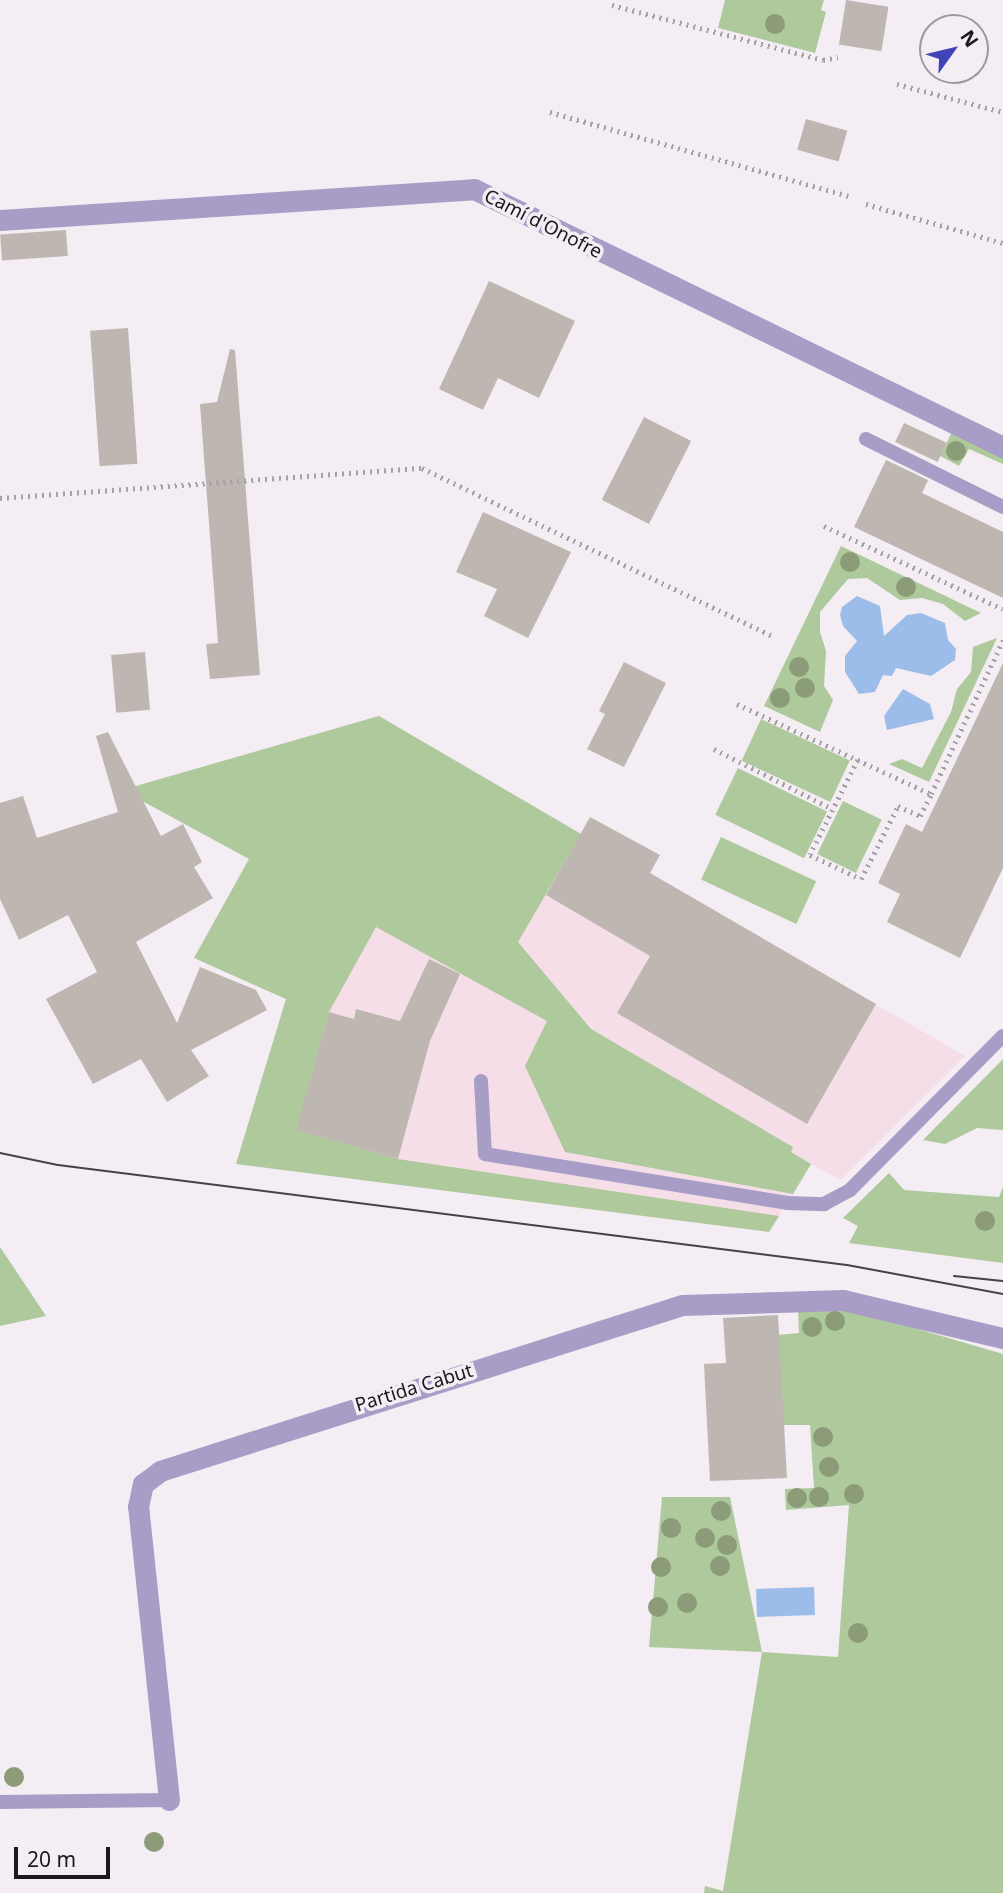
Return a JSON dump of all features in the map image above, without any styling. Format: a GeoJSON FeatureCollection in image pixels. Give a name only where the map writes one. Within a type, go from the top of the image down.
{"type":"FeatureCollection","features":[{"type":"Feature","properties":{"kind":"street","name":"Camí d'Onofre"},"geometry":{"type":"LineString","coordinates":[[0,220],[474,189],[1003,447]]}},
{"type":"Feature","properties":{"kind":"street","name":"Partida Cabut"},"geometry":{"type":"LineString","coordinates":[[169,1800],[138,1507],[143,1484],[160,1471],[682,1305],[843,1300],[1003,1338]]}},
{"type":"Feature","properties":{"kind":"lane"},"geometry":{"type":"LineString","coordinates":[[866,439],[1003,508]]}},
{"type":"Feature","properties":{"kind":"lane"},"geometry":{"type":"LineString","coordinates":[[481,1081],[485,1154],[787,1203],[824,1204],[850,1189],[1003,1036]]}},
{"type":"Feature","properties":{"kind":"lane"},"geometry":{"type":"LineString","coordinates":[[0,1802],[169,1800]]}},
{"type":"Feature","properties":{"kind":"path"},"geometry":{"type":"LineString","coordinates":[[612,5],[823,61],[838,57]]}},
{"type":"Feature","properties":{"kind":"path"},"geometry":{"type":"LineString","coordinates":[[897,84],[1003,112]]}},
{"type":"Feature","properties":{"kind":"path"},"geometry":{"type":"LineString","coordinates":[[550,112],[848,196]]}},
{"type":"Feature","properties":{"kind":"path"},"geometry":{"type":"LineString","coordinates":[[866,204],[1003,243]]}},
{"type":"Feature","properties":{"kind":"path"},"geometry":{"type":"LineString","coordinates":[[0,498],[422,468],[772,636]]}},
{"type":"Feature","properties":{"kind":"path"},"geometry":{"type":"LineString","coordinates":[[824,526],[1003,609]]}},
{"type":"Feature","properties":{"kind":"path"},"geometry":{"type":"LineString","coordinates":[[858,760],[810,855],[861,879],[898,806],[920,816],[1003,640]]}},
{"type":"Feature","properties":{"kind":"path"},"geometry":{"type":"LineString","coordinates":[[737,704],[931,794]]}},
{"type":"Feature","properties":{"kind":"path"},"geometry":{"type":"LineString","coordinates":[[714,749],[833,809]]}},
{"type":"Feature","properties":{"kind":"shaded area"},"geometry":{"type":"Polygon","coordinates":[[[378,716],[965,1056],[841,1180],[811,1164],[769,1232],[236,1164],[286,999],[194,958],[249,859],[122,790],[378,716]]]}},
{"type":"Feature","properties":{"kind":"green space"},"geometry":{"type":"Polygon","coordinates":[[[725,0],[824,0],[821,10],[826,12],[815,53],[718,28],[725,0]]]}},
{"type":"Feature","properties":{"kind":"green space"},"geometry":{"type":"Polygon","coordinates":[[[953,430],[1003,455],[1003,464],[969,449],[959,466],[940,456],[953,430]]]}},
{"type":"Feature","properties":{"kind":"green space"},"geometry":{"type":"Polygon","coordinates":[[[841,546],[981,613],[965,621],[943,604],[922,598],[900,600],[867,578],[848,579],[820,612],[820,632],[826,651],[824,686],[833,700],[820,732],[764,706],[841,546]]]}},
{"type":"Feature","properties":{"kind":"green space"},"geometry":{"type":"Polygon","coordinates":[[[997,638],[929,782],[889,764],[902,759],[922,768],[951,712],[957,689],[971,672],[973,647],[997,638]]]}},
{"type":"Feature","properties":{"kind":"green space"},"geometry":{"type":"Polygon","coordinates":[[[379,716],[581,834],[518,942],[591,1029],[793,1147],[791,1152],[811,1164],[793,1194],[565,1152],[525,1066],[547,1021],[376,927],[329,1012],[297,1130],[398,1159],[779,1216],[769,1232],[236,1164],[286,999],[194,958],[249,859],[122,790],[379,716]]]}},
{"type":"Feature","properties":{"kind":"green space"},"geometry":{"type":"Polygon","coordinates":[[[761,719],[850,760],[830,802],[742,761],[761,719]]]}},
{"type":"Feature","properties":{"kind":"green space"},"geometry":{"type":"Polygon","coordinates":[[[738,768],[827,811],[804,858],[715,815],[738,768]]]}},
{"type":"Feature","properties":{"kind":"green space"},"geometry":{"type":"Polygon","coordinates":[[[843,801],[882,820],[856,873],[817,854],[843,801]]]}},
{"type":"Feature","properties":{"kind":"green space"},"geometry":{"type":"Polygon","coordinates":[[[721,837],[816,881],[796,924],[701,880],[721,837]]]}},
{"type":"Feature","properties":{"kind":"green space"},"geometry":{"type":"Polygon","coordinates":[[[1003,1059],[1003,1130],[977,1128],[945,1144],[923,1140],[1003,1059]]]}},
{"type":"Feature","properties":{"kind":"green space"},"geometry":{"type":"Polygon","coordinates":[[[889,1173],[904,1190],[999,1197],[1003,1187],[1003,1263],[849,1243],[858,1226],[843,1218],[889,1173]]]}},
{"type":"Feature","properties":{"kind":"green space"},"geometry":{"type":"Polygon","coordinates":[[[0,1247],[46,1316],[0,1326],[0,1247]]]}},
{"type":"Feature","properties":{"kind":"green space"},"geometry":{"type":"Polygon","coordinates":[[[798,1309],[853,1310],[1003,1354],[1003,1893],[704,1893],[705,1886],[723,1891],[762,1652],[838,1657],[849,1505],[786,1510],[785,1489],[814,1488],[810,1425],[782,1425],[777,1335],[799,1333],[798,1309]]]}},
{"type":"Feature","properties":{"kind":"green space"},"geometry":{"type":"Polygon","coordinates":[[[662,1497],[730,1497],[762,1652],[649,1647],[662,1497]]]}},
{"type":"Feature","properties":{"kind":"water"},"geometry":{"type":"Polygon","coordinates":[[[857,596],[880,606],[884,636],[907,615],[921,613],[945,623],[948,640],[956,649],[955,660],[931,676],[896,668],[892,676],[883,675],[875,692],[859,694],[845,672],[845,656],[857,641],[843,626],[840,615],[842,607],[857,596]]]}},
{"type":"Feature","properties":{"kind":"water"},"geometry":{"type":"Polygon","coordinates":[[[903,689],[930,704],[934,719],[887,730],[884,716],[903,689]]]}},
{"type":"Feature","properties":{"kind":"water"},"geometry":{"type":"Polygon","coordinates":[[[814,1587],[815,1615],[757,1617],[756,1589],[814,1587]]]}},
{"type":"Feature","properties":{"kind":"building"},"geometry":{"type":"Polygon","coordinates":[[[846,0],[888,7],[881,51],[839,44],[846,0]]]}},
{"type":"Feature","properties":{"kind":"building"},"geometry":{"type":"Polygon","coordinates":[[[806,119],[847,131],[839,162],[797,150],[806,119]]]}},
{"type":"Feature","properties":{"kind":"building"},"geometry":{"type":"Polygon","coordinates":[[[66,230],[68,256],[2,261],[0,235],[66,230]]]}},
{"type":"Feature","properties":{"kind":"building"},"geometry":{"type":"Polygon","coordinates":[[[489,281],[575,321],[539,398],[498,378],[483,410],[439,389],[489,281]]]}},
{"type":"Feature","properties":{"kind":"building"},"geometry":{"type":"Polygon","coordinates":[[[128,328],[137,464],[100,466],[90,331],[128,328]]]}},
{"type":"Feature","properties":{"kind":"building"},"geometry":{"type":"Polygon","coordinates":[[[230,349],[235,350],[260,675],[210,679],[206,644],[218,643],[200,404],[217,402],[230,349]]]}},
{"type":"Feature","properties":{"kind":"building"},"geometry":{"type":"Polygon","coordinates":[[[644,417],[691,441],[649,524],[602,500],[644,417]]]}},
{"type":"Feature","properties":{"kind":"building"},"geometry":{"type":"Polygon","coordinates":[[[904,423],[947,443],[938,462],[895,442],[904,423]]]}},
{"type":"Feature","properties":{"kind":"building"},"geometry":{"type":"Polygon","coordinates":[[[886,460],[928,480],[922,493],[1003,532],[1003,598],[854,527],[886,460]]]}},
{"type":"Feature","properties":{"kind":"building"},"geometry":{"type":"Polygon","coordinates":[[[483,512],[571,552],[528,638],[484,616],[497,589],[456,572],[483,512]]]}},
{"type":"Feature","properties":{"kind":"building"},"geometry":{"type":"Polygon","coordinates":[[[145,652],[150,710],[116,713],[111,655],[145,652]]]}},
{"type":"Feature","properties":{"kind":"building"},"geometry":{"type":"Polygon","coordinates":[[[624,662],[666,683],[624,767],[587,749],[605,714],[599,711],[624,662]]]}},
{"type":"Feature","properties":{"kind":"building"},"geometry":{"type":"Polygon","coordinates":[[[1003,663],[1003,868],[960,958],[887,922],[900,894],[878,883],[906,824],[922,832],[1003,663]]]}},
{"type":"Feature","properties":{"kind":"building"},"geometry":{"type":"Polygon","coordinates":[[[108,732],[161,836],[183,824],[202,862],[194,867],[213,898],[136,942],[177,1023],[200,967],[256,990],[267,1010],[191,1050],[209,1076],[167,1102],[141,1059],[93,1084],[46,999],[97,972],[68,915],[19,940],[0,899],[0,803],[23,796],[37,838],[118,812],[96,736],[108,732]]]}},
{"type":"Feature","properties":{"kind":"building"},"geometry":{"type":"Polygon","coordinates":[[[590,817],[660,855],[650,873],[876,1004],[807,1124],[617,1013],[650,956],[546,895],[590,817]]]}},
{"type":"Feature","properties":{"kind":"building"},"geometry":{"type":"Polygon","coordinates":[[[429,959],[460,974],[430,1041],[398,1159],[296,1130],[329,1012],[354,1019],[356,1009],[400,1021],[429,959]]]}},
{"type":"Feature","properties":{"kind":"building"},"geometry":{"type":"Polygon","coordinates":[[[778,1315],[787,1478],[710,1481],[704,1364],[726,1363],[723,1318],[778,1315]]]}},
{"type":"Feature","properties":{"kind":"tram line"},"geometry":{"type":"LineString","coordinates":[[0,1153],[58,1165],[847,1265],[1003,1294]]}},
{"type":"Feature","properties":{"kind":"tram line"},"geometry":{"type":"LineString","coordinates":[[954,1276],[1003,1281]]}}]}
